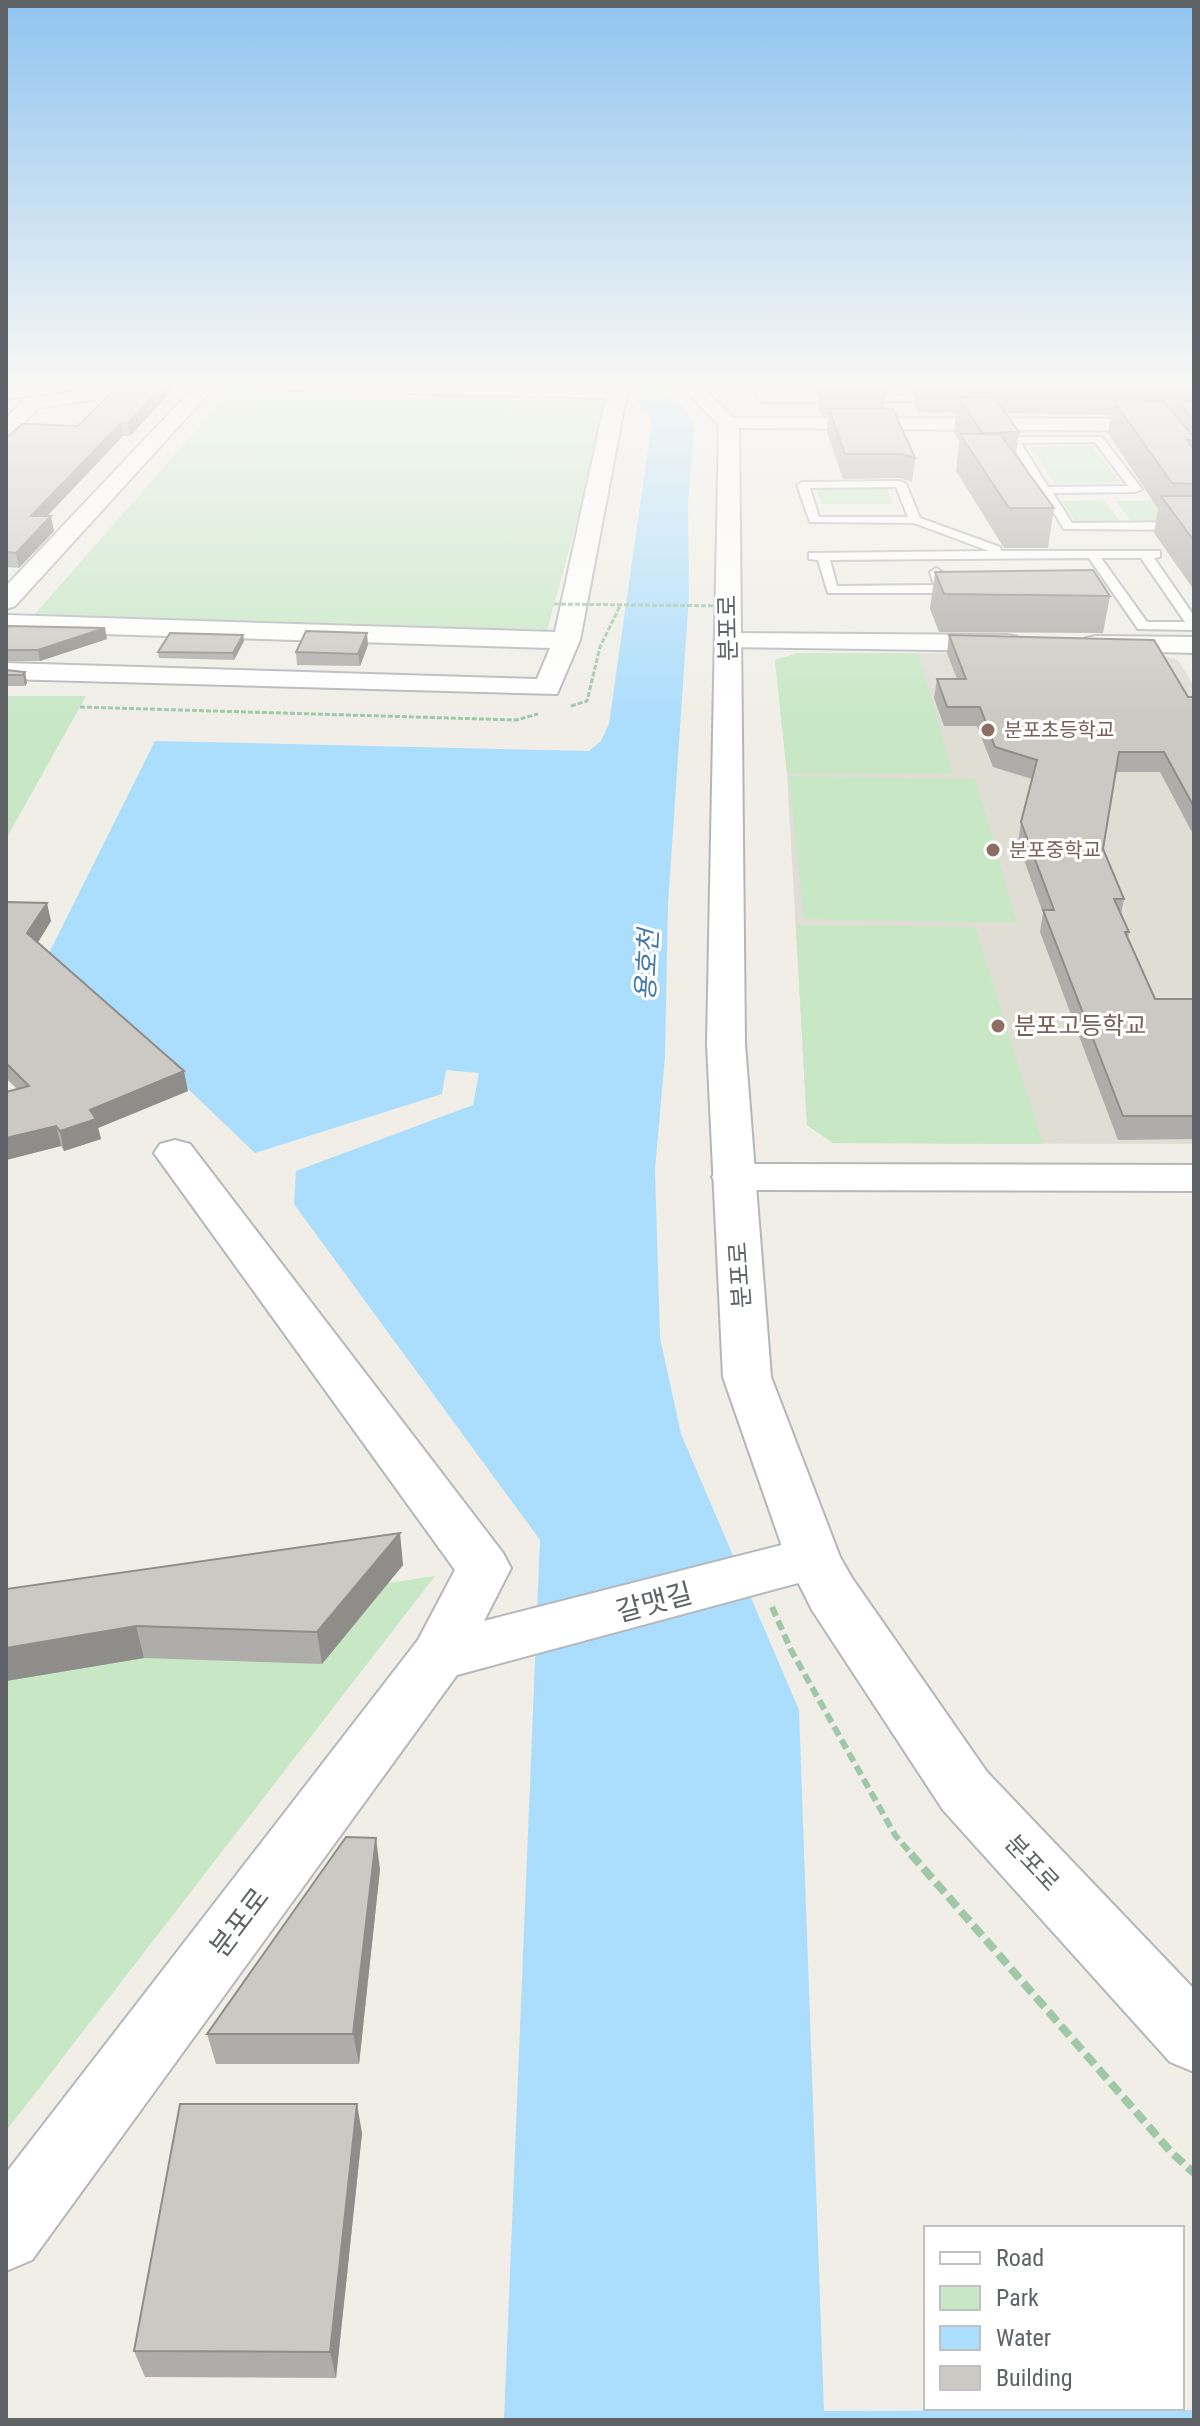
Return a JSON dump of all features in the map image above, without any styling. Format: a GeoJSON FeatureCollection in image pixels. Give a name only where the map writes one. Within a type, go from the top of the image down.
{"type":"FeatureCollection","features":[{"type":"Feature","properties":{"kind":"street"},"geometry":{"type":"LineString","coordinates":[[6,601],[103,496]]}},
{"type":"Feature","properties":{"kind":"street"},"geometry":{"type":"LineString","coordinates":[[6,671],[547,688],[567,640],[596,496]]}},
{"type":"Feature","properties":{"kind":"street","name":"분포로"},"geometry":{"type":"LineString","coordinates":[[729,496],[726,1044],[747,1377],[813,1558],[832,1594],[965,1791],[1194,2038]]}},
{"type":"Feature","properties":{"kind":"street"},"geometry":{"type":"LineString","coordinates":[[6,623],[567,640]]}},
{"type":"Feature","properties":{"kind":"street"},"geometry":{"type":"LineString","coordinates":[[275,680],[299,632]]}},
{"type":"Feature","properties":{"kind":"street"},"geometry":{"type":"LineString","coordinates":[[1075,644],[1148,635],[1194,645]]}},
{"type":"Feature","properties":{"kind":"street"},"geometry":{"type":"LineString","coordinates":[[729,641],[1028,644]]}},
{"type":"Feature","properties":{"kind":"street","name":"분포로"},"geometry":{"type":"LineString","coordinates":[[6,2234],[466,1651],[484,1568],[175,1153]]}},
{"type":"Feature","properties":{"kind":"street"},"geometry":{"type":"LineString","coordinates":[[733,1177],[1194,1178]]}},
{"type":"Feature","properties":{"kind":"street","name":"갈맷길"},"geometry":{"type":"LineString","coordinates":[[466,1651],[813,1558]]}},
{"type":"Feature","properties":{"kind":"lane"},"geometry":{"type":"LineString","coordinates":[[807,496],[814,520],[915,520],[1010,556]]}},
{"type":"Feature","properties":{"kind":"lane"},"geometry":{"type":"LineString","coordinates":[[905,496],[915,520]]}},
{"type":"Feature","properties":{"kind":"lane"},"geometry":{"type":"LineString","coordinates":[[1049,496],[1068,527],[1194,526]]}},
{"type":"Feature","properties":{"kind":"lane"},"geometry":{"type":"LineString","coordinates":[[931,556],[942,589],[832,590],[818,556],[1150,554],[1194,626],[1148,635],[1093,555]]}},
{"type":"Feature","properties":{"kind":"path"},"geometry":{"type":"LineString","coordinates":[[554,604],[728,606]]}},
{"type":"Feature","properties":{"kind":"path"},"geometry":{"type":"LineString","coordinates":[[757,1574],[791,1650],[895,1835],[1171,2152],[1194,2173]]}},
{"type":"Feature","properties":{"kind":"shaded area"},"geometry":{"type":"Polygon","coordinates":[[[798,653],[1157,654],[1178,660],[1194,686],[1194,1144],[833,1143],[807,1125],[787,773],[775,660],[798,653]]]}},
{"type":"Feature","properties":{"kind":"green space"},"geometry":{"type":"Polygon","coordinates":[[[138,496],[584,496],[547,630],[35,614],[138,496]]]}},
{"type":"Feature","properties":{"kind":"green space"},"geometry":{"type":"Polygon","coordinates":[[[819,496],[890,496],[894,504],[822,504],[819,496]]]}},
{"type":"Feature","properties":{"kind":"green space"},"geometry":{"type":"Polygon","coordinates":[[[1104,500],[1120,522],[1076,523],[1061,501],[1104,500]]]}},
{"type":"Feature","properties":{"kind":"green space"},"geometry":{"type":"Polygon","coordinates":[[[1193,500],[1194,522],[1131,522],[1116,501],[1193,500]]]}},
{"type":"Feature","properties":{"kind":"green space"},"geometry":{"type":"Polygon","coordinates":[[[798,653],[918,653],[953,774],[787,773],[775,660],[798,653]]]}},
{"type":"Feature","properties":{"kind":"green space"},"geometry":{"type":"Polygon","coordinates":[[[6,696],[86,696],[6,839],[6,696]]]}},
{"type":"Feature","properties":{"kind":"green space"},"geometry":{"type":"Polygon","coordinates":[[[789,776],[975,779],[1017,923],[804,919],[789,776]]]}},
{"type":"Feature","properties":{"kind":"green space"},"geometry":{"type":"Polygon","coordinates":[[[796,925],[975,927],[1043,1144],[833,1143],[807,1125],[796,925]]]}},
{"type":"Feature","properties":{"kind":"green space"},"geometry":{"type":"Polygon","coordinates":[[[435,1576],[6,2131],[6,1641],[435,1576]]]}},
{"type":"Feature","properties":{"kind":"water","name":"용호천"},"geometry":{"type":"Polygon","coordinates":[[[641,496],[689,496],[689,595],[668,904],[665,1056],[655,1169],[660,1338],[681,1434],[799,1710],[824,2411],[1194,2410],[1194,2420],[504,2420],[540,1540],[294,1204],[296,1171],[473,1105],[479,1073],[446,1070],[442,1094],[255,1153],[48,955],[155,741],[589,751],[601,741],[609,724],[641,496]]]}},
{"type":"Feature","properties":{"kind":"building"},"geometry":{"type":"Polygon","coordinates":[[[6,496],[50,496],[31,516],[51,516],[16,553],[6,552],[6,496]]]}},
{"type":"Feature","properties":{"kind":"building"},"geometry":{"type":"Polygon","coordinates":[[[1001,496],[1045,496],[1054,508],[1009,508],[1001,496]]]}},
{"type":"Feature","properties":{"kind":"building"},"geometry":{"type":"Polygon","coordinates":[[[1161,496],[1194,496],[1194,541],[1161,496]]]}},
{"type":"Feature","properties":{"kind":"building"},"geometry":{"type":"Polygon","coordinates":[[[1093,570],[1110,596],[944,594],[935,572],[1093,570]]]}},
{"type":"Feature","properties":{"kind":"building"},"geometry":{"type":"Polygon","coordinates":[[[6,627],[105,628],[38,650],[6,650],[6,627]]]}},
{"type":"Feature","properties":{"kind":"building"},"geometry":{"type":"Polygon","coordinates":[[[306,631],[367,633],[358,654],[296,652],[306,631]]]}},
{"type":"Feature","properties":{"kind":"building"},"geometry":{"type":"Polygon","coordinates":[[[170,633],[243,635],[233,653],[158,652],[170,633]]]}},
{"type":"Feature","properties":{"kind":"building"},"geometry":{"type":"Polygon","coordinates":[[[949,635],[1154,640],[1188,697],[1194,697],[1194,807],[1164,752],[1119,752],[1103,849],[1124,899],[1114,899],[1129,932],[1125,932],[1155,999],[1194,999],[1194,1116],[1123,1116],[1043,910],[1054,910],[1021,822],[1037,760],[995,747],[980,707],[947,707],[937,679],[966,679],[949,635]]]}},
{"type":"Feature","properties":{"kind":"building"},"geometry":{"type":"Polygon","coordinates":[[[6,670],[25,672],[23,675],[6,675],[6,670]]]}},
{"type":"Feature","properties":{"kind":"building"},"geometry":{"type":"Polygon","coordinates":[[[6,902],[47,903],[27,933],[184,1071],[90,1110],[96,1119],[60,1131],[56,1126],[6,1138],[6,1092],[29,1086],[6,1063],[6,902]]]}},
{"type":"Feature","properties":{"kind":"building"},"geometry":{"type":"Polygon","coordinates":[[[400,1533],[317,1632],[136,1626],[6,1648],[6,1589],[400,1533]]]}},
{"type":"Feature","properties":{"kind":"building"},"geometry":{"type":"Polygon","coordinates":[[[346,1837],[376,1838],[353,2034],[207,2034],[346,1837]]]}},
{"type":"Feature","properties":{"kind":"building"},"geometry":{"type":"Polygon","coordinates":[[[180,2104],[357,2104],[330,2352],[134,2351],[180,2104]]]}},
{"type":"Feature","properties":{"kind":"place","name":"분포초등학교"},"geometry":{"type":"Point","coordinates":[988,730]}},
{"type":"Feature","properties":{"kind":"place","name":"분포중학교"},"geometry":{"type":"Point","coordinates":[993,850]}},
{"type":"Feature","properties":{"kind":"place","name":"분포고등학교"},"geometry":{"type":"Point","coordinates":[998,1026]}}]}
